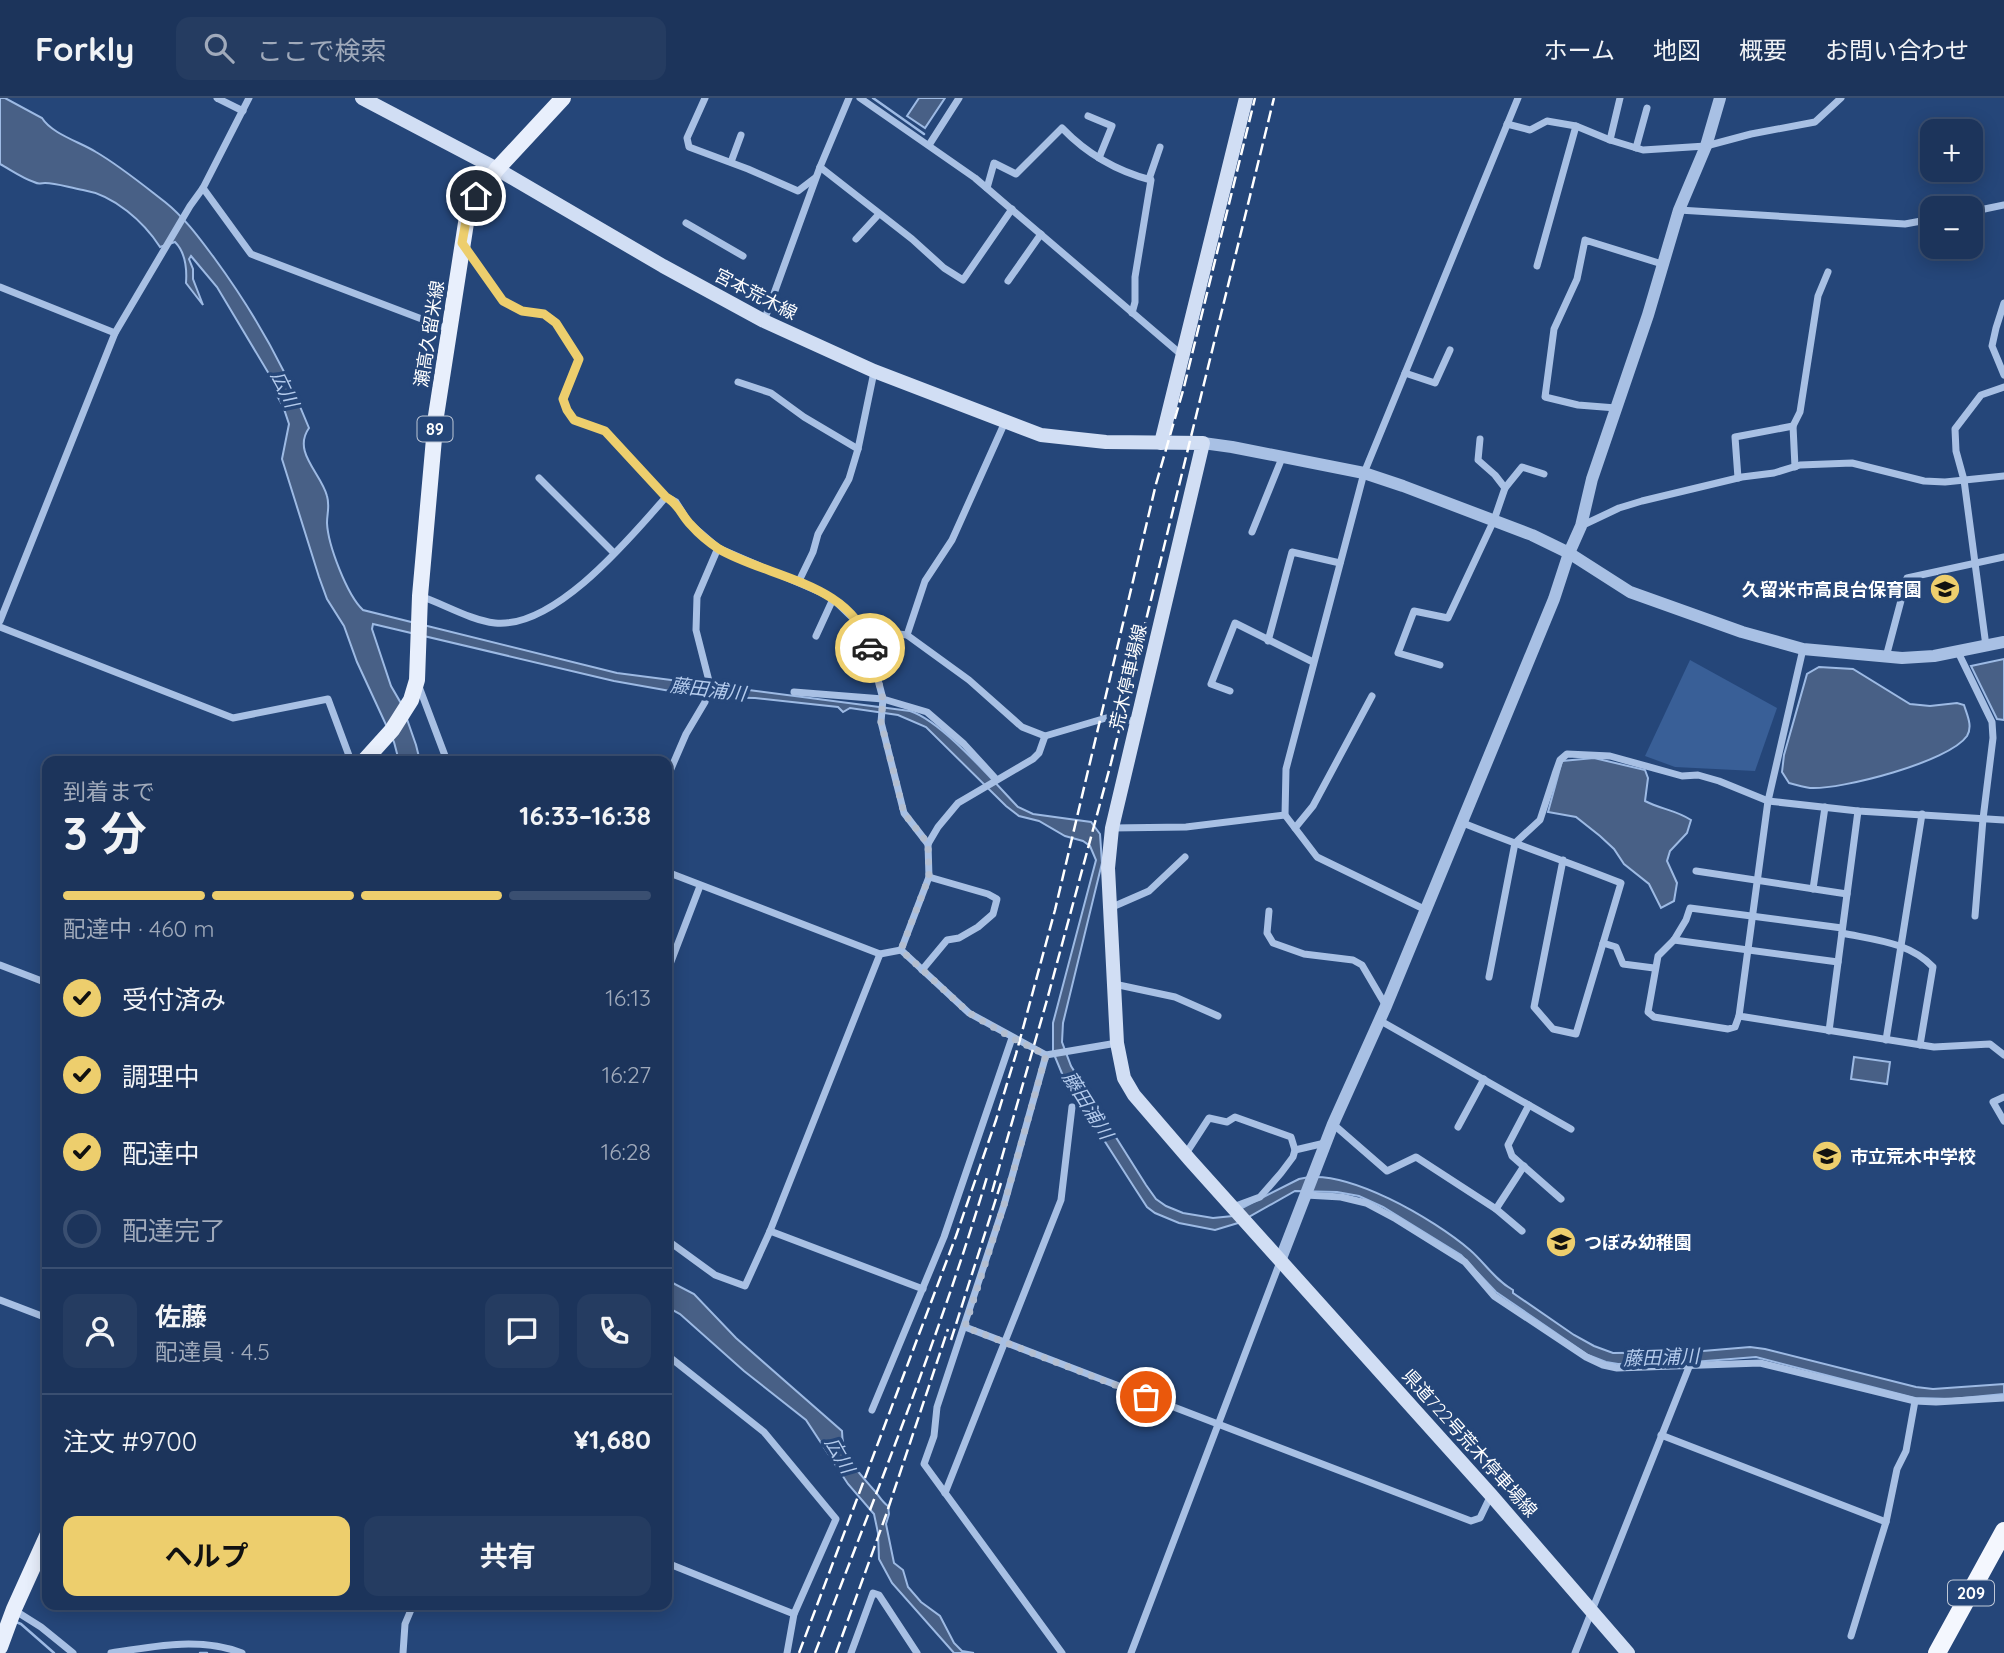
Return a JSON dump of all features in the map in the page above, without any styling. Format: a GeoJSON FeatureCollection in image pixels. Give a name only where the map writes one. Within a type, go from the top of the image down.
{"type":"FeatureCollection","features":[{"type":"Feature","properties":{"kind":"highway","name":"209"},"geometry":{"type":"LineString","coordinates":[[1937,1653],[2004,1531]]}},
{"type":"Feature","properties":{"kind":"main road","name":"瀬高久留米線"},"geometry":{"type":"LineString","coordinates":[[369,756],[392,730],[411,700],[417,680],[420,596],[436,416],[468,210],[497,169],[563,98]]}},
{"type":"Feature","properties":{"kind":"main road"},"geometry":{"type":"LineString","coordinates":[[1203,443],[1161,443],[1246,98]]}},
{"type":"Feature","properties":{"kind":"main road","name":"宮本荒木線"},"geometry":{"type":"LineString","coordinates":[[368,99],[764,321],[874,371],[1041,435],[1066,439],[1161,443]]}},
{"type":"Feature","properties":{"kind":"main road","name":"荒木停車場線"},"geometry":{"type":"LineString","coordinates":[[1203,443],[1112,828],[1108,868],[1117,1043],[1124,1078],[1134,1095],[1280,1261]]}},
{"type":"Feature","properties":{"kind":"main road","name":"県道722号荒木停車場線"},"geometry":{"type":"LineString","coordinates":[[1280,1261],[1491,1495],[1628,1653]]}},
{"type":"Feature","properties":{"kind":"main road"},"geometry":{"type":"LineString","coordinates":[[0,1647],[13,1609],[42,1547]]}},
{"type":"Feature","properties":{"kind":"street"},"geometry":{"type":"LineString","coordinates":[[217,98],[243,111]]}},
{"type":"Feature","properties":{"kind":"street"},"geometry":{"type":"LineString","coordinates":[[0,621],[115,333],[203,188],[249,98]]}},
{"type":"Feature","properties":{"kind":"street"},"geometry":{"type":"LineString","coordinates":[[705,98],[687,138],[689,147],[798,191],[816,178]]}},
{"type":"Feature","properties":{"kind":"street"},"geometry":{"type":"LineString","coordinates":[[764,321],[820,167],[849,98]]}},
{"type":"Feature","properties":{"kind":"street"},"geometry":{"type":"LineString","coordinates":[[860,98],[988,188],[1184,356]]}},
{"type":"Feature","properties":{"kind":"street"},"geometry":{"type":"LineString","coordinates":[[929,145],[959,98]]}},
{"type":"Feature","properties":{"kind":"street"},"geometry":{"type":"LineString","coordinates":[[1426,910],[1317,857],[1285,815],[1286,769],[1364,472],[1518,98]]}},
{"type":"Feature","properties":{"kind":"street"},"geometry":{"type":"LineString","coordinates":[[1610,140],[1620,98]]}},
{"type":"Feature","properties":{"kind":"street"},"geometry":{"type":"LineString","coordinates":[[1131,1653],[1332,1124],[1386,1006],[1554,599],[1581,526],[1592,479],[1679,210],[1706,146],[1720,98]]}},
{"type":"Feature","properties":{"kind":"street"},"geometry":{"type":"LineString","coordinates":[[1507,124],[1530,130],[1547,121],[1576,126],[1643,150],[1706,146],[1815,122],[1841,98]]}},
{"type":"Feature","properties":{"kind":"street"},"geometry":{"type":"LineString","coordinates":[[1636,148],[1647,108]]}},
{"type":"Feature","properties":{"kind":"street"},"geometry":{"type":"LineString","coordinates":[[1088,116],[1112,126],[1100,158]]}},
{"type":"Feature","properties":{"kind":"street"},"geometry":{"type":"LineString","coordinates":[[1538,266],[1576,126]]}},
{"type":"Feature","properties":{"kind":"street"},"geometry":{"type":"LineString","coordinates":[[988,188],[994,163],[1016,174],[1062,128],[1077,144],[1100,158],[1128,173],[1149,179]]}},
{"type":"Feature","properties":{"kind":"street"},"geometry":{"type":"LineString","coordinates":[[731,162],[741,135]]}},
{"type":"Feature","properties":{"kind":"street"},"geometry":{"type":"LineString","coordinates":[[1132,313],[1149,179],[1160,147]]}},
{"type":"Feature","properties":{"kind":"street"},"geometry":{"type":"LineString","coordinates":[[820,167],[962,280],[1012,209]]}},
{"type":"Feature","properties":{"kind":"street"},"geometry":{"type":"LineString","coordinates":[[203,188],[251,254],[448,329]]}},
{"type":"Feature","properties":{"kind":"street"},"geometry":{"type":"LineString","coordinates":[[1983,209],[2004,205]]}},
{"type":"Feature","properties":{"kind":"street"},"geometry":{"type":"LineString","coordinates":[[1679,210],[1894,224],[1920,221]]}},
{"type":"Feature","properties":{"kind":"street"},"geometry":{"type":"LineString","coordinates":[[856,239],[879,214]]}},
{"type":"Feature","properties":{"kind":"street"},"geometry":{"type":"LineString","coordinates":[[686,223],[743,256]]}},
{"type":"Feature","properties":{"kind":"street"},"geometry":{"type":"LineString","coordinates":[[1008,281],[1041,234]]}},
{"type":"Feature","properties":{"kind":"street"},"geometry":{"type":"LineString","coordinates":[[1617,408],[1578,405],[1545,397],[1554,328],[1577,279],[1585,240],[1662,264]]}},
{"type":"Feature","properties":{"kind":"street"},"geometry":{"type":"LineString","coordinates":[[462,243],[503,301],[522,311],[544,314],[556,323],[562,332],[579,359],[563,399],[574,420],[605,431],[666,497],[676,502],[689,523],[718,548],[799,581],[833,599],[865,630],[883,699],[881,722],[904,813],[928,844]]}},
{"type":"Feature","properties":{"kind":"street"},"geometry":{"type":"LineString","coordinates":[[1795,467],[1793,426],[1800,412],[1818,296],[1828,272]]}},
{"type":"Feature","properties":{"kind":"street"},"geometry":{"type":"LineString","coordinates":[[0,287],[115,333]]}},
{"type":"Feature","properties":{"kind":"street"},"geometry":{"type":"LineString","coordinates":[[2004,303],[1993,346],[2004,375]]}},
{"type":"Feature","properties":{"kind":"street"},"geometry":{"type":"LineString","coordinates":[[1405,373],[1435,383],[1450,350]]}},
{"type":"Feature","properties":{"kind":"street"},"geometry":{"type":"LineString","coordinates":[[799,581],[813,552],[818,534],[849,479],[874,371]]}},
{"type":"Feature","properties":{"kind":"street"},"geometry":{"type":"LineString","coordinates":[[738,382],[771,393],[804,418],[858,449]]}},
{"type":"Feature","properties":{"kind":"street"},"geometry":{"type":"LineString","coordinates":[[1986,646],[1964,480],[1956,451],[1955,429],[1981,395],[2004,387]]}},
{"type":"Feature","properties":{"kind":"street"},"geometry":{"type":"LineString","coordinates":[[907,635],[925,581],[952,540],[1005,422]]}},
{"type":"Feature","properties":{"kind":"street"},"geometry":{"type":"LineString","coordinates":[[1738,478],[1735,437],[1793,426]]}},
{"type":"Feature","properties":{"kind":"street"},"geometry":{"type":"LineString","coordinates":[[1480,439],[1478,460],[1505,488]]}},
{"type":"Feature","properties":{"kind":"street"},"geometry":{"type":"LineString","coordinates":[[1203,443],[1364,472],[1532,535],[1569,553],[1630,592],[1742,632],[1803,649],[1886,657],[1934,656],[2004,642]]}},
{"type":"Feature","properties":{"kind":"street"},"geometry":{"type":"LineString","coordinates":[[1252,532],[1282,458]]}},
{"type":"Feature","properties":{"kind":"street"},"geometry":{"type":"LineString","coordinates":[[1581,526],[1619,508],[1642,501],[1800,465],[1852,463],[1924,481],[2004,477]]}},
{"type":"Feature","properties":{"kind":"street"},"geometry":{"type":"LineString","coordinates":[[1440,665],[1398,653],[1414,611],[1448,618],[1494,520],[1505,488],[1522,467],[1544,474]]}},
{"type":"Feature","properties":{"kind":"street"},"geometry":{"type":"LineString","coordinates":[[539,478],[614,553]]}},
{"type":"Feature","properties":{"kind":"street"},"geometry":{"type":"LineString","coordinates":[[420,596],[495,623],[524,621],[556,605],[614,553],[666,497]]}},
{"type":"Feature","properties":{"kind":"street"},"geometry":{"type":"LineString","coordinates":[[672,766],[686,734],[705,702],[709,681],[696,630],[697,597],[718,548]]}},
{"type":"Feature","properties":{"kind":"street"},"geometry":{"type":"LineString","coordinates":[[1268,641],[1292,552],[1340,563]]}},
{"type":"Feature","properties":{"kind":"street"},"geometry":{"type":"LineString","coordinates":[[1886,657],[1908,578],[2004,557]]}},
{"type":"Feature","properties":{"kind":"street"},"geometry":{"type":"LineString","coordinates":[[816,636],[833,599]]}},
{"type":"Feature","properties":{"kind":"street"},"geometry":{"type":"LineString","coordinates":[[1230,691],[1211,684],[1235,623],[1313,662]]}},
{"type":"Feature","properties":{"kind":"street"},"geometry":{"type":"LineString","coordinates":[[0,627],[233,718],[327,699],[349,756]]}},
{"type":"Feature","properties":{"kind":"street"},"geometry":{"type":"LineString","coordinates":[[865,630],[907,635],[969,680],[1022,727],[1045,736],[1106,718],[1137,721]]}},
{"type":"Feature","properties":{"kind":"street"},"geometry":{"type":"LineString","coordinates":[[1803,649],[1768,801],[1757,881],[1752,916],[1747,950],[1739,1016],[1735,1027],[1728,1030],[1654,1017],[1648,1012],[1657,956],[1674,940],[1690,908],[1752,916],[1842,931],[1900,944],[1924,958],[1933,967],[1920,1045]]}},
{"type":"Feature","properties":{"kind":"street"},"geometry":{"type":"LineString","coordinates":[[1958,652],[1992,722],[1993,738],[1975,916]]}},
{"type":"Feature","properties":{"kind":"street"},"geometry":{"type":"LineString","coordinates":[[417,680],[445,756]]}},
{"type":"Feature","properties":{"kind":"street"},"geometry":{"type":"LineString","coordinates":[[793,692],[883,699],[927,712],[964,744],[996,779]]}},
{"type":"Feature","properties":{"kind":"street"},"geometry":{"type":"LineString","coordinates":[[1295,828],[1313,806],[1372,696]]}},
{"type":"Feature","properties":{"kind":"street"},"geometry":{"type":"LineString","coordinates":[[901,950],[929,877],[928,844],[938,827],[958,803],[1039,753],[1045,736]]}},
{"type":"Feature","properties":{"kind":"street"},"geometry":{"type":"LineString","coordinates":[[1489,977],[1515,843],[1540,820],[1560,760],[1567,754],[1610,756],[1682,776],[1698,775],[1768,801],[1858,811],[2004,820]]}},
{"type":"Feature","properties":{"kind":"street"},"geometry":{"type":"LineString","coordinates":[[1813,889],[1825,807]]}},
{"type":"Feature","properties":{"kind":"street"},"geometry":{"type":"LineString","coordinates":[[1829,1031],[1858,811]]}},
{"type":"Feature","properties":{"kind":"street"},"geometry":{"type":"LineString","coordinates":[[1885,1040],[1922,814]]}},
{"type":"Feature","properties":{"kind":"street"},"geometry":{"type":"LineString","coordinates":[[1112,828],[1186,827],[1285,815]]}},
{"type":"Feature","properties":{"kind":"street"},"geometry":{"type":"LineString","coordinates":[[1463,822],[1515,843],[1563,860],[1621,883],[1576,1034],[1553,1029],[1534,1007],[1563,860]]}},
{"type":"Feature","properties":{"kind":"street"},"geometry":{"type":"LineString","coordinates":[[1110,908],[1149,891],[1185,857]]}},
{"type":"Feature","properties":{"kind":"street"},"geometry":{"type":"LineString","coordinates":[[1696,871],[1847,894]]}},
{"type":"Feature","properties":{"kind":"street"},"geometry":{"type":"LineString","coordinates":[[672,874],[880,954],[901,950]]}},
{"type":"Feature","properties":{"kind":"street"},"geometry":{"type":"LineString","coordinates":[[922,970],[947,940],[959,938],[993,914],[997,899],[929,877]]}},
{"type":"Feature","properties":{"kind":"street"},"geometry":{"type":"LineString","coordinates":[[672,959],[701,886]]}},
{"type":"Feature","properties":{"kind":"street"},"geometry":{"type":"LineString","coordinates":[[1269,911],[1267,933],[1273,943],[1304,954],[1359,963],[1386,1006]]}},
{"type":"Feature","properties":{"kind":"street"},"geometry":{"type":"LineString","coordinates":[[1674,940],[1838,962]]}},
{"type":"Feature","properties":{"kind":"street"},"geometry":{"type":"LineString","coordinates":[[1603,943],[1616,947],[1623,964],[1654,968]]}},
{"type":"Feature","properties":{"kind":"street"},"geometry":{"type":"LineString","coordinates":[[901,950],[969,1013],[1046,1055],[1117,1043]]}},
{"type":"Feature","properties":{"kind":"street"},"geometry":{"type":"LineString","coordinates":[[672,1244],[715,1275],[744,1286],[770,1231],[880,954]]}},
{"type":"Feature","properties":{"kind":"street"},"geometry":{"type":"LineString","coordinates":[[0,965],[42,981]]}},
{"type":"Feature","properties":{"kind":"street"},"geometry":{"type":"LineString","coordinates":[[1114,984],[1175,997],[1218,1016]]}},
{"type":"Feature","properties":{"kind":"street"},"geometry":{"type":"LineString","coordinates":[[1739,1016],[1934,1047],[1990,1044],[2004,1055]]}},
{"type":"Feature","properties":{"kind":"street"},"geometry":{"type":"LineString","coordinates":[[1379,1020],[1571,1129]]}},
{"type":"Feature","properties":{"kind":"street"},"geometry":{"type":"LineString","coordinates":[[872,1410],[944,1237],[1012,1038]]}},
{"type":"Feature","properties":{"kind":"street"},"geometry":{"type":"LineString","coordinates":[[1046,1055],[1004,1205],[937,1407],[934,1436],[924,1464],[1062,1653]]}},
{"type":"Feature","properties":{"kind":"street"},"geometry":{"type":"LineString","coordinates":[[1458,1128],[1484,1079]]}},
{"type":"Feature","properties":{"kind":"street"},"geometry":{"type":"LineString","coordinates":[[2004,1097],[1993,1102],[2004,1121]]}},
{"type":"Feature","properties":{"kind":"street"},"geometry":{"type":"LineString","coordinates":[[1529,1105],[1508,1145],[1512,1156],[1561,1199]]}},
{"type":"Feature","properties":{"kind":"street"},"geometry":{"type":"LineString","coordinates":[[945,1493],[1061,1200],[1072,1107]]}},
{"type":"Feature","properties":{"kind":"street"},"geometry":{"type":"LineString","coordinates":[[1185,1155],[1209,1118],[1227,1122],[1235,1117],[1291,1137],[1295,1150],[1281,1173],[1259,1197],[1233,1207]]}},
{"type":"Feature","properties":{"kind":"street"},"geometry":{"type":"LineString","coordinates":[[1332,1124],[1387,1171],[1416,1157],[1496,1209],[1522,1231]]}},
{"type":"Feature","properties":{"kind":"street"},"geometry":{"type":"LineString","coordinates":[[1295,1150],[1326,1142]]}},
{"type":"Feature","properties":{"kind":"street"},"geometry":{"type":"LineString","coordinates":[[1496,1209],[1524,1166]]}},
{"type":"Feature","properties":{"kind":"street"},"geometry":{"type":"LineString","coordinates":[[1306,1195],[1341,1196],[1367,1203],[1396,1219],[1465,1262],[1494,1296],[1586,1357],[1603,1365],[1618,1368],[1760,1363],[1914,1401],[2004,1398]]}},
{"type":"Feature","properties":{"kind":"street"},"geometry":{"type":"LineString","coordinates":[[770,1231],[923,1289]]}},
{"type":"Feature","properties":{"kind":"street"},"geometry":{"type":"LineString","coordinates":[[0,1300],[42,1316]]}},
{"type":"Feature","properties":{"kind":"street"},"geometry":{"type":"LineString","coordinates":[[965,1327],[1471,1521],[1480,1518],[1491,1495]]}},
{"type":"Feature","properties":{"kind":"street"},"geometry":{"type":"LineString","coordinates":[[672,1359],[764,1432],[836,1518],[794,1614],[787,1653]]}},
{"type":"Feature","properties":{"kind":"street"},"geometry":{"type":"LineString","coordinates":[[1575,1653],[1689,1367]]}},
{"type":"Feature","properties":{"kind":"street"},"geometry":{"type":"LineString","coordinates":[[1851,1636],[1886,1522],[1897,1469],[1906,1451],[1914,1401]]}},
{"type":"Feature","properties":{"kind":"street"},"geometry":{"type":"LineString","coordinates":[[1661,1435],[1886,1522]]}},
{"type":"Feature","properties":{"kind":"street"},"geometry":{"type":"LineString","coordinates":[[672,1565],[794,1614]]}},
{"type":"Feature","properties":{"kind":"street"},"geometry":{"type":"LineString","coordinates":[[851,1653],[873,1593],[879,1595],[917,1653]]}},
{"type":"Feature","properties":{"kind":"street"},"geometry":{"type":"LineString","coordinates":[[13,1609],[73,1653]]}},
{"type":"Feature","properties":{"kind":"street"},"geometry":{"type":"LineString","coordinates":[[403,1653],[405,1624],[411,1610]]}},
{"type":"Feature","properties":{"kind":"street"},"geometry":{"type":"LineString","coordinates":[[111,1653],[159,1645],[197,1643],[242,1653]]}},
{"type":"Feature","properties":{"kind":"shaded area"},"geometry":{"type":"Polygon","coordinates":[[[1690,660],[1777,708],[1755,771],[1675,767],[1645,756],[1690,660]]]}},
{"type":"Feature","properties":{"kind":"water"},"geometry":{"type":"Polygon","coordinates":[[[0,98],[5,98],[42,118],[59,133],[105,157],[165,202],[192,229],[255,319],[300,405],[309,428],[305,437],[306,454],[327,496],[327,523],[331,544],[345,582],[363,610],[617,673],[910,711],[923,717],[952,739],[1018,807],[1033,814],[1091,822],[1100,834],[1102,863],[1063,1023],[1062,1042],[1071,1066],[1146,1185],[1156,1199],[1166,1206],[1183,1213],[1213,1218],[1233,1216],[1240,1209],[1299,1179],[1318,1177],[1340,1180],[1389,1198],[1435,1224],[1470,1250],[1513,1290],[1513,1293],[1574,1335],[1613,1353],[1691,1352],[1750,1347],[1916,1387],[1933,1389],[2004,1384],[2004,1394],[1952,1399],[1915,1398],[1756,1357],[1693,1362],[1606,1362],[1588,1355],[1496,1292],[1461,1255],[1383,1207],[1359,1196],[1337,1192],[1295,1191],[1238,1223],[1215,1230],[1179,1223],[1155,1213],[1147,1207],[1063,1076],[1053,1052],[1053,1023],[1096,860],[1090,846],[1039,821],[1019,816],[926,727],[898,715],[850,708],[843,712],[838,707],[755,698],[704,697],[614,681],[373,624],[372,629],[391,686],[402,705],[419,756],[398,756],[344,626],[327,599],[319,577],[282,459],[289,424],[276,394],[275,384],[217,287],[191,256],[189,259],[193,279],[203,305],[186,283],[185,261],[175,242],[160,247],[137,219],[117,204],[95,193],[37,183],[0,164],[0,98]]]}},
{"type":"Feature","properties":{"kind":"water"},"geometry":{"type":"Polygon","coordinates":[[[919,98],[945,98],[925,128],[907,116],[919,98]]]}},
{"type":"Feature","properties":{"kind":"water"},"geometry":{"type":"Polygon","coordinates":[[[2004,659],[2004,720],[1997,719],[1971,666],[2004,659]]]}},
{"type":"Feature","properties":{"kind":"water"},"geometry":{"type":"Polygon","coordinates":[[[1819,667],[1853,669],[1910,704],[1964,705],[1969,720],[1969,732],[1956,746],[1939,755],[1893,772],[1825,787],[1810,788],[1789,783],[1782,772],[1784,755],[1807,674],[1819,667]]]}},
{"type":"Feature","properties":{"kind":"water"},"geometry":{"type":"Polygon","coordinates":[[[1594,758],[1645,770],[1648,778],[1645,801],[1691,820],[1687,833],[1670,851],[1667,861],[1677,883],[1674,901],[1661,908],[1649,884],[1624,864],[1614,849],[1600,836],[1576,817],[1548,812],[1562,761],[1594,758]]]}},
{"type":"Feature","properties":{"kind":"water"},"geometry":{"type":"Polygon","coordinates":[[[1854,1057],[1890,1062],[1887,1084],[1851,1079],[1854,1057]]]}},
{"type":"Feature","properties":{"kind":"water","name":"広川"},"geometry":{"type":"Polygon","coordinates":[[[672,1283],[694,1294],[736,1338],[842,1431],[845,1449],[852,1463],[888,1506],[886,1524],[894,1563],[903,1570],[908,1587],[921,1602],[940,1616],[954,1643],[962,1651],[974,1653],[954,1653],[892,1583],[879,1559],[874,1514],[848,1484],[806,1420],[744,1371],[672,1310],[672,1283]]]}},
{"type":"Feature","properties":{"kind":"waterway"},"geometry":{"type":"LineString","coordinates":[[873,98],[924,134]]}},
{"type":"Feature","properties":{"kind":"waterway"},"geometry":{"type":"LineString","coordinates":[[16,1622],[54,1653]]}},
{"type":"Feature","properties":{"kind":"waterway"},"geometry":{"type":"LineString","coordinates":[[200,1653],[207,1653]]}},
{"type":"Feature","properties":{"kind":"railway"},"geometry":{"type":"LineString","coordinates":[[799,1653],[956,1236],[1016,1054],[1055,910],[1156,484],[1184,387],[1255,98]]}},
{"type":"Feature","properties":{"kind":"railway"},"geometry":{"type":"LineString","coordinates":[[992,1192],[1111,763],[1274,98]]}},
{"type":"Feature","properties":{"kind":"railway"},"geometry":{"type":"LineString","coordinates":[[815,1653],[927,1357],[987,1177]]}},
{"type":"Feature","properties":{"kind":"railway"},"geometry":{"type":"LineString","coordinates":[[951,1340],[1001,1183]]}},
{"type":"Feature","properties":{"kind":"railway"},"geometry":{"type":"LineString","coordinates":[[836,1653],[886,1515],[948,1329]]}},
{"type":"Feature","properties":{"kind":"way so far"},"geometry":{"type":"LineString","coordinates":[[870,648],[883,699],[881,722],[904,813],[928,844],[929,877],[901,950],[969,1013],[1046,1055],[1004,1205],[965,1327],[1146,1397]]}},
{"type":"Feature","properties":{"kind":"place","name":"久留米市高良台保育園"},"geometry":{"type":"Point","coordinates":[1945,589]}},
{"type":"Feature","properties":{"kind":"place","name":"市立荒木中学校"},"geometry":{"type":"Point","coordinates":[1827,1156]}},
{"type":"Feature","properties":{"kind":"place","name":"つぼみ幼稚園"},"geometry":{"type":"Point","coordinates":[1561,1242]}},
{"type":"Feature","properties":{"kind":"route"},"geometry":{"type":"LineString","coordinates":[[476,196],[468,210],[462,243],[503,301],[522,311],[544,314],[556,323],[579,359],[563,399],[574,420],[605,431],[666,497],[676,502],[689,523],[718,548],[799,581],[833,599],[865,630],[870,648]]}},
{"type":"Feature","properties":{"kind":"water label","name":"藤田浦川"},"geometry":{"type":"Point","coordinates":[708,689]}},
{"type":"Feature","properties":{"kind":"water label","name":"藤田浦川"},"geometry":{"type":"Point","coordinates":[1088,1105]}},
{"type":"Feature","properties":{"kind":"water label","name":"藤田浦川"},"geometry":{"type":"Point","coordinates":[1661,1357]}}]}
